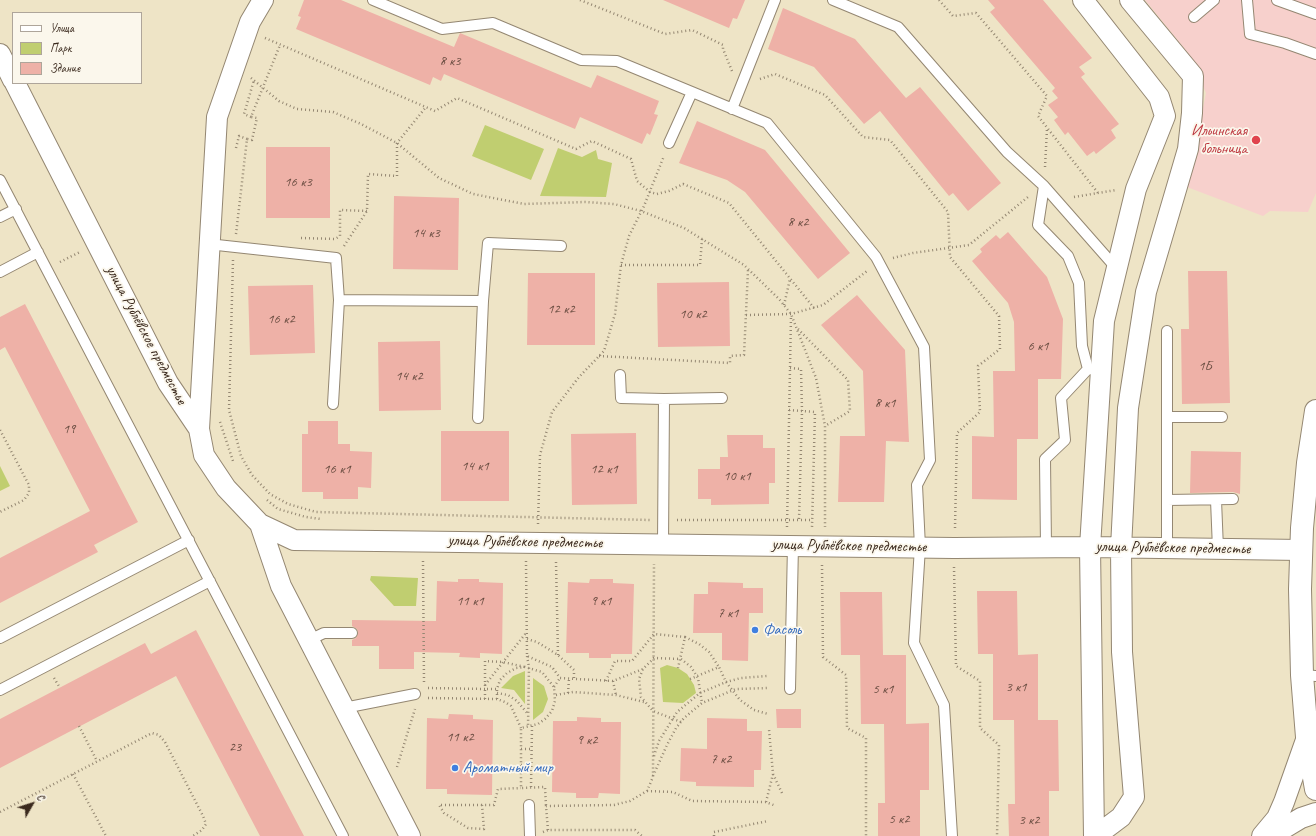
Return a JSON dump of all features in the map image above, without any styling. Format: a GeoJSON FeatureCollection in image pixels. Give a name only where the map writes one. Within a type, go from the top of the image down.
{"type":"FeatureCollection","features":[{"type":"Feature","properties":{"kind":"street"},"geometry":{"type":"LineString","coordinates":[[199,429],[208,244],[217,117],[250,22],[263,0]]}},
{"type":"Feature","properties":{"kind":"street"},"geometry":{"type":"LineString","coordinates":[[1083,0],[1159,97],[1165,116],[1138,186],[1116,269],[1095,370],[1090,547],[1095,834],[1105,830],[1121,817],[1134,797],[1122,652],[1121,548],[1128,408],[1146,292],[1188,149],[1192,112],[1193,76],[1130,0]]}},
{"type":"Feature","properties":{"kind":"street"},"geometry":{"type":"LineString","coordinates":[[0,54],[12,78]]}},
{"type":"Feature","properties":{"kind":"street","name":"улица Рублёвское предместье"},"geometry":{"type":"LineString","coordinates":[[16,84],[168,383],[199,429],[204,454],[226,488],[260,524],[294,540],[659,552],[790,537],[919,537],[1046,547],[1301,550]]}},
{"type":"Feature","properties":{"kind":"street"},"geometry":{"type":"LineString","coordinates":[[1165,116],[1192,112]]}},
{"type":"Feature","properties":{"kind":"street"},"geometry":{"type":"LineString","coordinates":[[1316,411],[1308,463],[1301,550],[1309,675],[1307,737],[1316,788]]}},
{"type":"Feature","properties":{"kind":"street"},"geometry":{"type":"LineString","coordinates":[[260,524],[281,586],[410,836]]}},
{"type":"Feature","properties":{"kind":"street"},"geometry":{"type":"LineString","coordinates":[[1262,836],[1277,818],[1307,737]]}},
{"type":"Feature","properties":{"kind":"street"},"geometry":{"type":"LineString","coordinates":[[1271,836],[1301,818],[1316,813]]}},
{"type":"Feature","properties":{"kind":"lane"},"geometry":{"type":"LineString","coordinates":[[373,0],[442,29],[493,23],[581,60],[617,60],[767,123],[879,262],[924,347],[930,460],[917,485],[919,537],[914,643],[944,705],[952,836]]}},
{"type":"Feature","properties":{"kind":"lane"},"geometry":{"type":"LineString","coordinates":[[732,109],[775,0]]}},
{"type":"Feature","properties":{"kind":"lane"},"geometry":{"type":"LineString","coordinates":[[833,0],[898,27],[1007,152],[1044,186],[1116,269]]}},
{"type":"Feature","properties":{"kind":"lane"},"geometry":{"type":"LineString","coordinates":[[1194,17],[1214,0]]}},
{"type":"Feature","properties":{"kind":"lane"},"geometry":{"type":"LineString","coordinates":[[1247,0],[1246,7],[1250,34],[1285,43],[1316,54]]}},
{"type":"Feature","properties":{"kind":"lane"},"geometry":{"type":"LineString","coordinates":[[1278,0],[1316,14]]}},
{"type":"Feature","properties":{"kind":"lane"},"geometry":{"type":"LineString","coordinates":[[669,143],[692,92]]}},
{"type":"Feature","properties":{"kind":"lane"},"geometry":{"type":"LineString","coordinates":[[0,180],[344,836]]}},
{"type":"Feature","properties":{"kind":"lane"},"geometry":{"type":"LineString","coordinates":[[1044,186],[1038,225],[1068,256],[1079,283],[1082,346],[1095,370],[1061,398],[1064,440],[1046,459],[1046,547]]}},
{"type":"Feature","properties":{"kind":"lane"},"geometry":{"type":"LineString","coordinates":[[0,217],[16,209]]}},
{"type":"Feature","properties":{"kind":"lane"},"geometry":{"type":"LineString","coordinates":[[478,418],[483,301],[488,243],[561,246]]}},
{"type":"Feature","properties":{"kind":"lane"},"geometry":{"type":"LineString","coordinates":[[208,244],[336,258],[339,300],[333,404]]}},
{"type":"Feature","properties":{"kind":"lane"},"geometry":{"type":"LineString","coordinates":[[0,272],[38,252]]}},
{"type":"Feature","properties":{"kind":"lane"},"geometry":{"type":"LineString","coordinates":[[339,300],[483,301]]}},
{"type":"Feature","properties":{"kind":"lane"},"geometry":{"type":"LineString","coordinates":[[1167,331],[1167,549]]}},
{"type":"Feature","properties":{"kind":"lane"},"geometry":{"type":"LineString","coordinates":[[620,375],[621,398],[722,398]]}},
{"type":"Feature","properties":{"kind":"lane"},"geometry":{"type":"LineString","coordinates":[[659,552],[664,520],[664,399]]}},
{"type":"Feature","properties":{"kind":"lane"},"geometry":{"type":"LineString","coordinates":[[1167,417],[1222,417]]}},
{"type":"Feature","properties":{"kind":"lane"},"geometry":{"type":"LineString","coordinates":[[1167,500],[1233,499]]}},
{"type":"Feature","properties":{"kind":"lane"},"geometry":{"type":"LineString","coordinates":[[1216,500],[1218,549]]}},
{"type":"Feature","properties":{"kind":"lane"},"geometry":{"type":"LineString","coordinates":[[790,537],[790,689]]}},
{"type":"Feature","properties":{"kind":"lane"},"geometry":{"type":"LineString","coordinates":[[0,638],[189,540]]}},
{"type":"Feature","properties":{"kind":"lane"},"geometry":{"type":"LineString","coordinates":[[0,690],[210,581]]}},
{"type":"Feature","properties":{"kind":"lane"},"geometry":{"type":"LineString","coordinates":[[309,640],[324,633],[352,633]]}},
{"type":"Feature","properties":{"kind":"lane"},"geometry":{"type":"LineString","coordinates":[[344,708],[420,696]]}},
{"type":"Feature","properties":{"kind":"lane"},"geometry":{"type":"LineString","coordinates":[[529,805],[530,836]]}},
{"type":"Feature","properties":{"kind":"path"},"geometry":{"type":"LineString","coordinates":[[580,0],[665,34],[692,30],[717,42],[723,45],[730,69],[744,80],[754,81],[775,74],[825,95],[863,137],[890,140],[948,212],[950,257],[999,316],[1000,349],[978,366],[980,412],[957,433],[955,528]]}},
{"type":"Feature","properties":{"kind":"path"},"geometry":{"type":"LineString","coordinates":[[940,0],[953,16],[976,13],[1032,78],[1046,96],[1038,116],[1098,193]]}},
{"type":"Feature","properties":{"kind":"path"},"geometry":{"type":"LineString","coordinates":[[247,31],[435,111],[457,98],[576,149],[592,141],[631,159],[637,181],[650,192],[657,194],[669,192],[683,184],[729,203],[814,308]]}},
{"type":"Feature","properties":{"kind":"path"},"geometry":{"type":"LineString","coordinates":[[251,117],[280,45]]}},
{"type":"Feature","properties":{"kind":"path"},"geometry":{"type":"LineString","coordinates":[[235,65],[279,101],[297,109],[332,112],[361,124],[397,143],[439,178],[473,194],[524,204],[585,202],[614,204],[641,211],[684,228],[748,270],[779,299],[791,314],[798,328],[816,378],[825,426],[825,528]]}},
{"type":"Feature","properties":{"kind":"path"},"geometry":{"type":"LineString","coordinates":[[236,151],[239,136],[252,140],[257,118],[244,114],[254,80]]}},
{"type":"Feature","properties":{"kind":"path"},"geometry":{"type":"LineString","coordinates":[[336,258],[367,211],[368,174],[397,176],[397,143],[426,107]]}},
{"type":"Feature","properties":{"kind":"path"},"geometry":{"type":"LineString","coordinates":[[746,315],[791,314],[814,308],[823,305],[879,262],[913,253],[969,245],[1044,186],[1047,128]]}},
{"type":"Feature","properties":{"kind":"path"},"geometry":{"type":"LineString","coordinates":[[236,235],[247,139]]}},
{"type":"Feature","properties":{"kind":"path"},"geometry":{"type":"LineString","coordinates":[[531,524],[538,524],[540,455],[552,412],[579,377],[604,351],[615,314],[621,265],[628,236],[650,192],[669,143]]}},
{"type":"Feature","properties":{"kind":"path"},"geometry":{"type":"LineString","coordinates":[[1073,197],[1138,186]]}},
{"type":"Feature","properties":{"kind":"path"},"geometry":{"type":"LineString","coordinates":[[297,237],[335,239],[340,236],[340,210],[367,211]]}},
{"type":"Feature","properties":{"kind":"path"},"geometry":{"type":"LineString","coordinates":[[230,230],[236,235],[243,236]]}},
{"type":"Feature","properties":{"kind":"path"},"geometry":{"type":"LineString","coordinates":[[621,265],[700,265],[702,239]]}},
{"type":"Feature","properties":{"kind":"path"},"geometry":{"type":"LineString","coordinates":[[47,269],[97,244]]}},
{"type":"Feature","properties":{"kind":"path"},"geometry":{"type":"LineString","coordinates":[[233,247],[229,410],[241,456],[252,475],[270,494],[288,504],[316,512],[539,518],[812,520]]}},
{"type":"Feature","properties":{"kind":"path"},"geometry":{"type":"LineString","coordinates":[[228,261],[233,259],[241,260]]}},
{"type":"Feature","properties":{"kind":"path"},"geometry":{"type":"LineString","coordinates":[[598,356],[730,363],[730,356],[744,355],[748,270]]}},
{"type":"Feature","properties":{"kind":"path"},"geometry":{"type":"LineString","coordinates":[[784,306],[790,278]]}},
{"type":"Feature","properties":{"kind":"path"},"geometry":{"type":"LineString","coordinates":[[790,537],[787,520],[791,314]]}},
{"type":"Feature","properties":{"kind":"path"},"geometry":{"type":"LineString","coordinates":[[798,328],[848,380],[850,411],[825,426]]}},
{"type":"Feature","properties":{"kind":"path"},"geometry":{"type":"LineString","coordinates":[[790,368],[801,369],[802,411],[799,520]]}},
{"type":"Feature","properties":{"kind":"path"},"geometry":{"type":"LineString","coordinates":[[789,410],[822,412]]}},
{"type":"Feature","properties":{"kind":"path"},"geometry":{"type":"LineString","coordinates":[[812,528],[815,412]]}},
{"type":"Feature","properties":{"kind":"path"},"geometry":{"type":"LineString","coordinates":[[220,414],[220,422],[235,466]]}},
{"type":"Feature","properties":{"kind":"path"},"geometry":{"type":"LineString","coordinates":[[0,430],[29,485],[29,493],[24,500],[0,512]]}},
{"type":"Feature","properties":{"kind":"path"},"geometry":{"type":"LineString","coordinates":[[266,500],[278,509],[306,517],[328,520]]}},
{"type":"Feature","properties":{"kind":"path"},"geometry":{"type":"LineString","coordinates":[[780,528],[790,537]]}},
{"type":"Feature","properties":{"kind":"path"},"geometry":{"type":"LineString","coordinates":[[806,528],[833,528]]}},
{"type":"Feature","properties":{"kind":"path"},"geometry":{"type":"LineString","coordinates":[[919,537],[955,528],[962,528]]}},
{"type":"Feature","properties":{"kind":"path"},"geometry":{"type":"LineString","coordinates":[[653,778],[654,634],[659,552]]}},
{"type":"Feature","properties":{"kind":"path"},"geometry":{"type":"LineString","coordinates":[[423,558],[424,688],[485,687],[508,695],[517,701],[528,714]]}},
{"type":"Feature","properties":{"kind":"path"},"geometry":{"type":"LineString","coordinates":[[556,559],[558,655]]}},
{"type":"Feature","properties":{"kind":"path"},"geometry":{"type":"LineString","coordinates":[[822,559],[823,657],[846,674],[847,728],[866,738],[866,836]]}},
{"type":"Feature","properties":{"kind":"path"},"geometry":{"type":"LineString","coordinates":[[526,560],[528,727]]}},
{"type":"Feature","properties":{"kind":"path"},"geometry":{"type":"LineString","coordinates":[[954,563],[956,666],[980,681],[980,728],[999,745],[997,836]]}},
{"type":"Feature","properties":{"kind":"path"},"geometry":{"type":"LineString","coordinates":[[485,687],[526,632]]}},
{"type":"Feature","properties":{"kind":"path"},"geometry":{"type":"LineString","coordinates":[[654,634],[685,637],[699,644],[709,652],[720,667],[726,682],[740,700],[754,710],[768,714]]}},
{"type":"Feature","properties":{"kind":"path"},"geometry":{"type":"LineString","coordinates":[[606,681],[615,661],[632,661],[654,634]]}},
{"type":"Feature","properties":{"kind":"path"},"geometry":{"type":"LineString","coordinates":[[678,668],[685,637]]}},
{"type":"Feature","properties":{"kind":"path"},"geometry":{"type":"LineString","coordinates":[[527,639],[537,642],[558,655],[574,670],[574,679]]}},
{"type":"Feature","properties":{"kind":"path"},"geometry":{"type":"LineString","coordinates":[[527,656],[552,667],[560,678],[606,681],[613,681],[643,669],[654,658],[680,659],[691,667],[697,676],[702,704]]}},
{"type":"Feature","properties":{"kind":"path"},"geometry":{"type":"LineString","coordinates":[[485,699],[485,661],[503,662],[542,672],[554,687],[556,695],[552,711],[545,719],[532,726],[521,728]]}},
{"type":"Feature","properties":{"kind":"path"},"geometry":{"type":"LineString","coordinates":[[497,699],[497,691],[500,680],[507,673],[516,668],[527,667]]}},
{"type":"Feature","properties":{"kind":"path"},"geometry":{"type":"LineString","coordinates":[[690,679],[720,667]]}},
{"type":"Feature","properties":{"kind":"path"},"geometry":{"type":"LineString","coordinates":[[643,669],[639,679],[641,697],[644,702],[653,711],[681,722]]}},
{"type":"Feature","properties":{"kind":"path"},"geometry":{"type":"LineString","coordinates":[[653,758],[659,742],[677,712],[700,693],[740,678],[767,676]]}},
{"type":"Feature","properties":{"kind":"path"},"geometry":{"type":"LineString","coordinates":[[554,687],[560,678]]}},
{"type":"Feature","properties":{"kind":"path"},"geometry":{"type":"LineString","coordinates":[[568,693],[569,679]]}},
{"type":"Feature","properties":{"kind":"path"},"geometry":{"type":"LineString","coordinates":[[613,681],[616,695]]}},
{"type":"Feature","properties":{"kind":"path"},"geometry":{"type":"LineString","coordinates":[[647,791],[667,745],[681,722],[702,704],[733,690],[767,688]]}},
{"type":"Feature","properties":{"kind":"path"},"geometry":{"type":"LineString","coordinates":[[556,695],[568,693],[616,695],[644,702]]}},
{"type":"Feature","properties":{"kind":"path"},"geometry":{"type":"LineString","coordinates":[[420,696],[497,699],[511,706],[521,728],[521,788]]}},
{"type":"Feature","properties":{"kind":"path"},"geometry":{"type":"LineString","coordinates":[[395,773],[415,714],[416,705]]}},
{"type":"Feature","properties":{"kind":"path"},"geometry":{"type":"LineString","coordinates":[[79,726],[97,761]]}},
{"type":"Feature","properties":{"kind":"path"},"geometry":{"type":"LineString","coordinates":[[531,787],[532,726]]}},
{"type":"Feature","properties":{"kind":"path"},"geometry":{"type":"LineString","coordinates":[[766,802],[773,774],[769,729]]}},
{"type":"Feature","properties":{"kind":"path"},"geometry":{"type":"LineString","coordinates":[[0,812],[152,733],[159,735],[165,742],[203,816],[206,824],[202,830],[193,836]]}},
{"type":"Feature","properties":{"kind":"path"},"geometry":{"type":"LineString","coordinates":[[521,749],[531,749]]}},
{"type":"Feature","properties":{"kind":"path"},"geometry":{"type":"LineString","coordinates":[[521,765],[531,765]]}},
{"type":"Feature","properties":{"kind":"path"},"geometry":{"type":"LineString","coordinates":[[73,774],[106,836]]}},
{"type":"Feature","properties":{"kind":"path"},"geometry":{"type":"LineString","coordinates":[[773,774],[782,793]]}},
{"type":"Feature","properties":{"kind":"path"},"geometry":{"type":"LineString","coordinates":[[482,805],[484,829],[468,828],[444,813],[439,805],[475,805],[482,805],[494,805],[498,789],[545,787],[548,830]]}},
{"type":"Feature","properties":{"kind":"path"},"geometry":{"type":"LineString","coordinates":[[546,806],[614,805],[630,801],[647,791],[673,792],[692,802],[766,802],[776,806]]}},
{"type":"Feature","properties":{"kind":"path"},"geometry":{"type":"LineString","coordinates":[[714,836],[714,832],[768,821]]}},
{"type":"Feature","properties":{"kind":"path"},"geometry":{"type":"LineString","coordinates":[[543,836],[543,832],[548,830],[635,830],[642,836]]}},
{"type":"Feature","properties":{"kind":"shaded area","name":"Ильинская больница"},"geometry":{"type":"Polygon","coordinates":[[[1145,0],[1316,0],[1316,193],[1308,212],[1270,211],[1263,216],[1187,187],[1206,93],[1188,53],[1145,0]]]}},
{"type":"Feature","properties":{"kind":"green space"},"geometry":{"type":"Polygon","coordinates":[[[485,125],[544,149],[531,180],[472,156],[485,125]]]}},
{"type":"Feature","properties":{"kind":"green space"},"geometry":{"type":"Polygon","coordinates":[[[558,148],[582,157],[596,150],[598,159],[612,163],[606,197],[540,196],[558,148]]]}},
{"type":"Feature","properties":{"kind":"green space"},"geometry":{"type":"Polygon","coordinates":[[[0,466],[10,486],[0,491],[0,466]]]}},
{"type":"Feature","properties":{"kind":"green space"},"geometry":{"type":"Polygon","coordinates":[[[371,576],[418,578],[416,606],[394,606],[370,580],[371,576]]]}},
{"type":"Feature","properties":{"kind":"green space"},"geometry":{"type":"Polygon","coordinates":[[[667,665],[678,668],[687,674],[694,685],[696,693],[683,703],[663,702],[660,668],[667,665]]]}},
{"type":"Feature","properties":{"kind":"green space"},"geometry":{"type":"Polygon","coordinates":[[[525,671],[525,704],[514,690],[501,688],[513,676],[525,671]]]}},
{"type":"Feature","properties":{"kind":"green space"},"geometry":{"type":"Polygon","coordinates":[[[533,678],[544,686],[548,699],[543,712],[533,720],[533,678]]]}},
{"type":"Feature","properties":{"kind":"building"},"geometry":{"type":"Polygon","coordinates":[[[304,0],[341,0],[454,47],[460,33],[591,88],[597,75],[659,101],[654,114],[658,115],[650,135],[647,133],[642,144],[580,117],[575,129],[444,74],[441,81],[433,77],[430,85],[296,29],[301,17],[298,16],[304,0]]]}},
{"type":"Feature","properties":{"kind":"building"},"geometry":{"type":"Polygon","coordinates":[[[663,0],[745,0],[737,19],[733,18],[729,28],[663,0]]]}},
{"type":"Feature","properties":{"kind":"building"},"geometry":{"type":"Polygon","coordinates":[[[988,0],[1043,0],[1092,58],[1079,67],[1085,74],[1081,77],[1119,124],[1111,130],[1116,138],[1096,154],[1094,151],[1087,156],[1068,132],[1065,135],[1054,120],[1058,117],[1048,105],[1058,98],[1052,91],[1055,88],[990,12],[995,8],[988,0]]]}},
{"type":"Feature","properties":{"kind":"building"},"geometry":{"type":"Polygon","coordinates":[[[783,8],[855,39],[906,98],[920,87],[1001,183],[968,211],[953,193],[949,196],[880,111],[864,124],[814,67],[768,49],[783,8]]]}},
{"type":"Feature","properties":{"kind":"building"},"geometry":{"type":"Polygon","coordinates":[[[697,121],[765,150],[850,253],[818,279],[745,192],[727,180],[679,163],[697,121]]]}},
{"type":"Feature","properties":{"kind":"building"},"geometry":{"type":"Polygon","coordinates":[[[266,147],[330,147],[330,218],[266,218],[266,147]]]}},
{"type":"Feature","properties":{"kind":"building"},"geometry":{"type":"Polygon","coordinates":[[[394,196],[459,198],[458,270],[393,269],[394,196]]]}},
{"type":"Feature","properties":{"kind":"building"},"geometry":{"type":"Polygon","coordinates":[[[1008,232],[1047,277],[1063,319],[1061,379],[1038,379],[1038,439],[1017,439],[1017,500],[972,499],[972,436],[994,437],[993,371],[1015,371],[1014,322],[1008,303],[972,261],[982,252],[980,249],[996,235],[1000,239],[1008,232]]]}},
{"type":"Feature","properties":{"kind":"building"},"geometry":{"type":"Polygon","coordinates":[[[1188,271],[1227,271],[1230,403],[1182,404],[1181,329],[1189,329],[1188,271]]]}},
{"type":"Feature","properties":{"kind":"building"},"geometry":{"type":"Polygon","coordinates":[[[528,273],[595,273],[595,345],[527,345],[528,273]]]}},
{"type":"Feature","properties":{"kind":"building"},"geometry":{"type":"Polygon","coordinates":[[[729,282],[730,346],[658,347],[657,283],[729,282]]]}},
{"type":"Feature","properties":{"kind":"building"},"geometry":{"type":"Polygon","coordinates":[[[313,285],[315,353],[250,355],[248,286],[313,285]]]}},
{"type":"Feature","properties":{"kind":"building"},"geometry":{"type":"Polygon","coordinates":[[[857,295],[905,350],[909,442],[886,441],[884,502],[838,502],[840,436],[865,436],[863,371],[821,325],[857,295]]]}},
{"type":"Feature","properties":{"kind":"building"},"geometry":{"type":"Polygon","coordinates":[[[25,304],[138,522],[94,545],[98,552],[0,603],[0,558],[90,511],[5,347],[0,350],[0,317],[25,304]]]}},
{"type":"Feature","properties":{"kind":"building"},"geometry":{"type":"Polygon","coordinates":[[[440,341],[441,410],[379,411],[378,342],[440,341]]]}},
{"type":"Feature","properties":{"kind":"building"},"geometry":{"type":"Polygon","coordinates":[[[308,421],[338,421],[338,444],[350,444],[350,451],[372,452],[371,488],[358,487],[358,499],[323,499],[323,492],[302,492],[302,434],[308,434],[308,421]]]}},
{"type":"Feature","properties":{"kind":"building"},"geometry":{"type":"Polygon","coordinates":[[[441,431],[509,431],[509,501],[441,501],[441,431]]]}},
{"type":"Feature","properties":{"kind":"building"},"geometry":{"type":"Polygon","coordinates":[[[636,433],[637,504],[572,505],[571,434],[636,433]]]}},
{"type":"Feature","properties":{"kind":"building"},"geometry":{"type":"Polygon","coordinates":[[[727,435],[763,435],[763,448],[775,448],[775,483],[769,483],[769,504],[711,505],[711,499],[698,499],[698,469],[720,469],[720,457],[728,457],[727,435]]]}},
{"type":"Feature","properties":{"kind":"building"},"geometry":{"type":"Polygon","coordinates":[[[1191,451],[1241,452],[1240,494],[1233,492],[1190,493],[1191,451]]]}},
{"type":"Feature","properties":{"kind":"building"},"geometry":{"type":"Polygon","coordinates":[[[458,579],[479,579],[479,582],[503,583],[502,654],[480,653],[480,658],[459,657],[460,653],[414,652],[414,669],[379,669],[379,646],[352,646],[352,640],[356,638],[358,633],[357,629],[352,626],[352,620],[436,621],[437,581],[458,582],[458,579]]]}},
{"type":"Feature","properties":{"kind":"building"},"geometry":{"type":"Polygon","coordinates":[[[590,579],[613,579],[613,583],[634,584],[632,654],[611,654],[611,658],[589,658],[589,653],[566,653],[568,582],[589,583],[590,579]]]}},
{"type":"Feature","properties":{"kind":"building"},"geometry":{"type":"Polygon","coordinates":[[[708,582],[743,583],[743,588],[763,588],[763,613],[749,613],[748,661],[722,660],[722,633],[693,633],[694,594],[708,594],[708,582]]]}},
{"type":"Feature","properties":{"kind":"building"},"geometry":{"type":"Polygon","coordinates":[[[977,591],[1017,591],[1018,655],[1038,654],[1038,720],[1058,720],[1059,791],[1049,791],[1049,836],[1009,836],[1008,804],[1015,804],[1014,720],[993,720],[993,654],[978,654],[977,591]]]}},
{"type":"Feature","properties":{"kind":"building"},"geometry":{"type":"Polygon","coordinates":[[[840,592],[882,592],[883,655],[906,655],[906,724],[929,723],[929,790],[920,790],[920,836],[878,836],[878,803],[885,803],[884,724],[861,724],[860,655],[841,655],[840,592]]]}},
{"type":"Feature","properties":{"kind":"building"},"geometry":{"type":"Polygon","coordinates":[[[196,630],[304,836],[260,836],[176,676],[0,768],[0,719],[145,643],[151,654],[196,630]]]}},
{"type":"Feature","properties":{"kind":"building"},"geometry":{"type":"Polygon","coordinates":[[[776,709],[801,709],[801,728],[777,728],[776,709]]]}},
{"type":"Feature","properties":{"kind":"building"},"geometry":{"type":"Polygon","coordinates":[[[449,714],[473,715],[473,719],[493,720],[492,795],[447,794],[447,789],[426,789],[427,718],[448,719],[449,714]]]}},
{"type":"Feature","properties":{"kind":"building"},"geometry":{"type":"Polygon","coordinates":[[[577,717],[601,718],[601,722],[621,722],[620,794],[599,793],[598,798],[576,798],[576,793],[552,792],[553,721],[577,721],[577,717]]]}},
{"type":"Feature","properties":{"kind":"building"},"geometry":{"type":"Polygon","coordinates":[[[707,718],[747,719],[747,731],[762,731],[761,770],[754,770],[754,787],[696,786],[696,782],[680,781],[681,748],[707,749],[707,718]]]}},
{"type":"Feature","properties":{"kind":"place","name":"Ильинская больница"},"geometry":{"type":"Point","coordinates":[1256,140]}},
{"type":"Feature","properties":{"kind":"place","name":"Фасоль"},"geometry":{"type":"Point","coordinates":[755,630]}},
{"type":"Feature","properties":{"kind":"place","name":"Ароматный мир"},"geometry":{"type":"Point","coordinates":[455,768]}}]}
